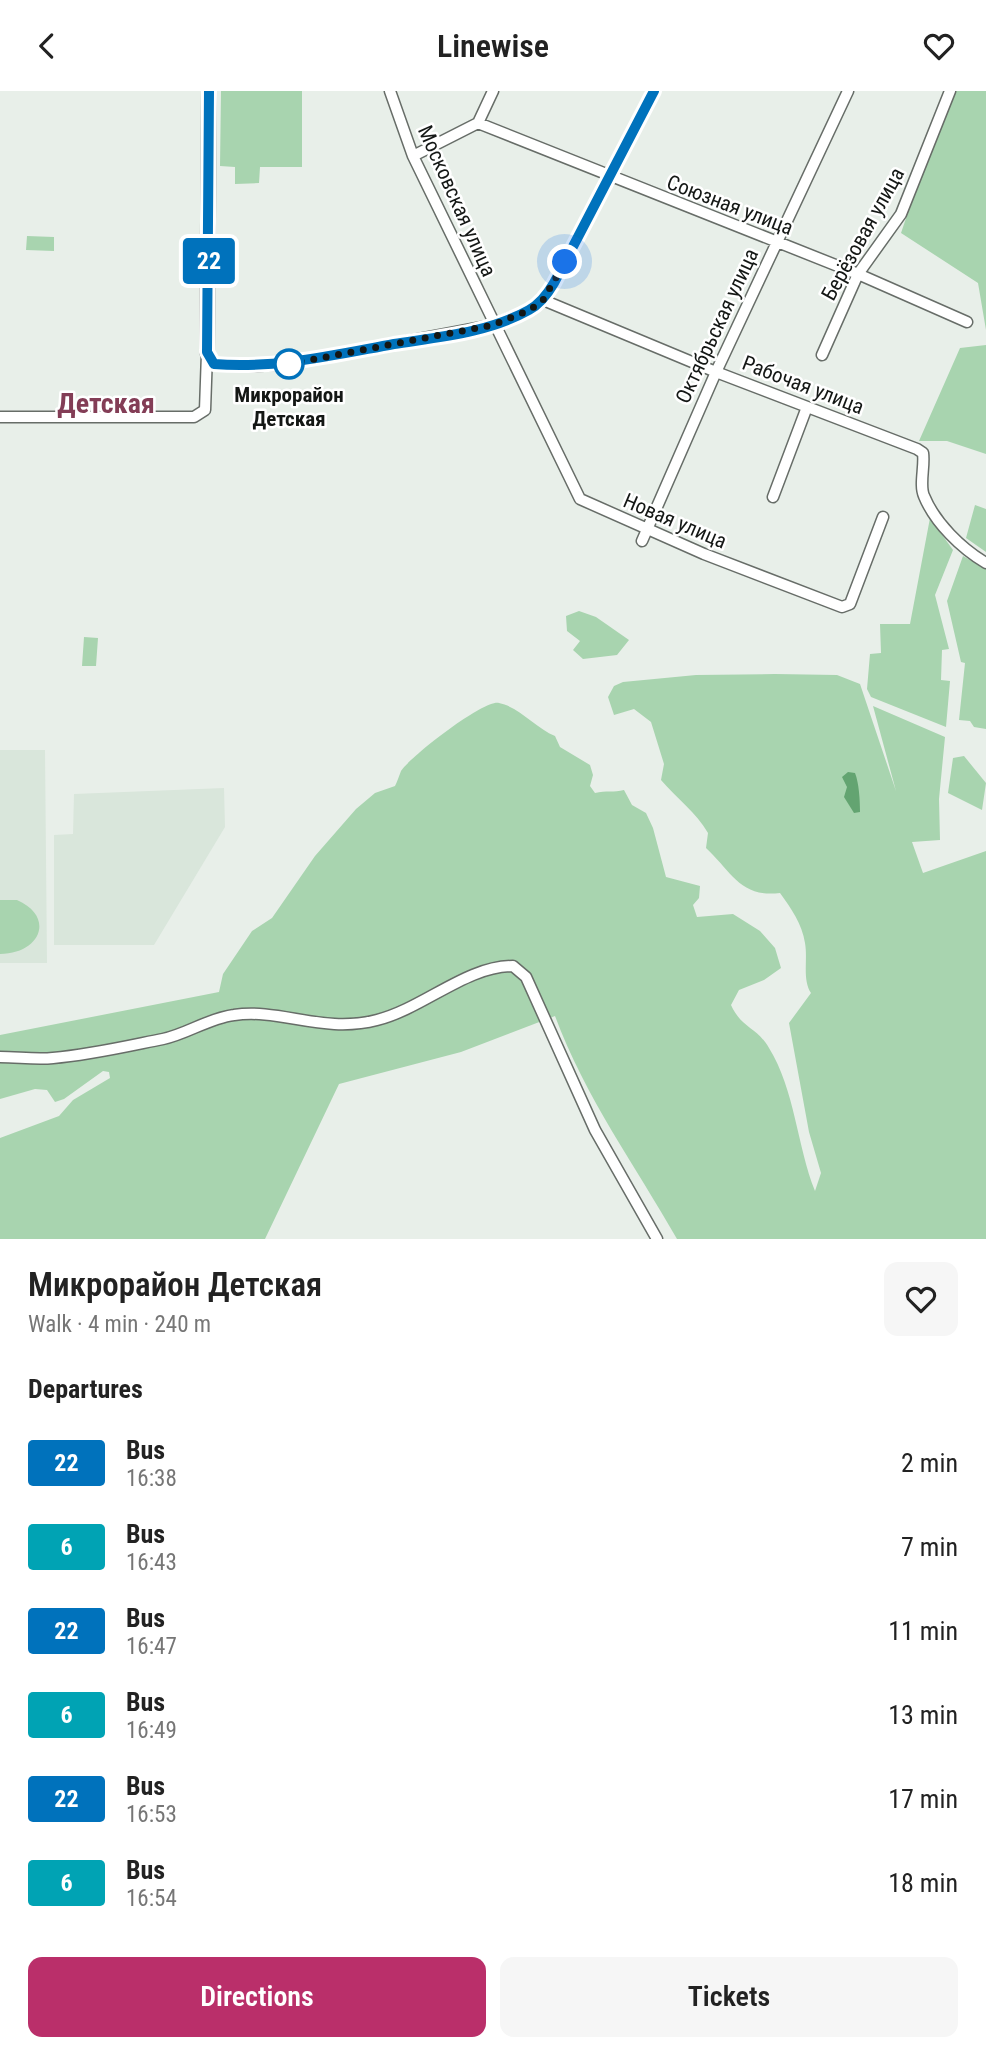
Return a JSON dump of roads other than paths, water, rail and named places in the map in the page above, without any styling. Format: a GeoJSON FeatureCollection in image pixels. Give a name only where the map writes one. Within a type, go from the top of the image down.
{"type":"FeatureCollection","features":[{"type":"Feature","properties":{"kind":"street"},"geometry":{"type":"LineString","coordinates":[[0,417],[194,417],[205,410],[209,91]]}},
{"type":"Feature","properties":{"kind":"street","name":"Московская улица"},"geometry":{"type":"LineString","coordinates":[[390,91],[413,156],[493,325]]}},
{"type":"Feature","properties":{"kind":"street"},"geometry":{"type":"LineString","coordinates":[[413,156],[478,123],[492,91]]}},
{"type":"Feature","properties":{"kind":"street"},"geometry":{"type":"LineString","coordinates":[[207,352],[214,364],[271,366],[493,325],[530,310],[543,300],[654,91]]}},
{"type":"Feature","properties":{"kind":"street","name":"Октябрьская улица"},"geometry":{"type":"LineString","coordinates":[[645,536],[716,372],[848,91]]}},
{"type":"Feature","properties":{"kind":"street","name":"Берёзовая улица"},"geometry":{"type":"LineString","coordinates":[[822,355],[858,274],[901,214],[950,91]]}},
{"type":"Feature","properties":{"kind":"street","name":"Союзная улица"},"geometry":{"type":"LineString","coordinates":[[478,123],[608,178],[858,274],[967,322]]}},
{"type":"Feature","properties":{"kind":"street","name":"Рабочая улица"},"geometry":{"type":"LineString","coordinates":[[543,300],[716,372],[923,453],[923,495],[961,548],[986,563]]}},
{"type":"Feature","properties":{"kind":"street","name":"Новая улица"},"geometry":{"type":"LineString","coordinates":[[493,325],[575,493],[585,502],[645,536],[842,607],[850,604],[883,517]]}},
{"type":"Feature","properties":{"kind":"street"},"geometry":{"type":"LineString","coordinates":[[773,497],[807,407]]}},
{"type":"Feature","properties":{"kind":"street"},"geometry":{"type":"LineString","coordinates":[[0,1057],[51,1058],[102,1051],[165,1039],[235,1014],[339,1027],[364,1023],[408,1009],[480,971],[496,966],[513,966],[526,977],[595,1130],[657,1239]]}},
{"type":"Feature","properties":{"kind":"place","name":"Микрорайон Детская"},"geometry":{"type":"Point","coordinates":[289,364]}},
{"type":"Feature","properties":{"kind":"district","name":"Детская"},"geometry":{"type":"Point","coordinates":[106,403]}}]}
